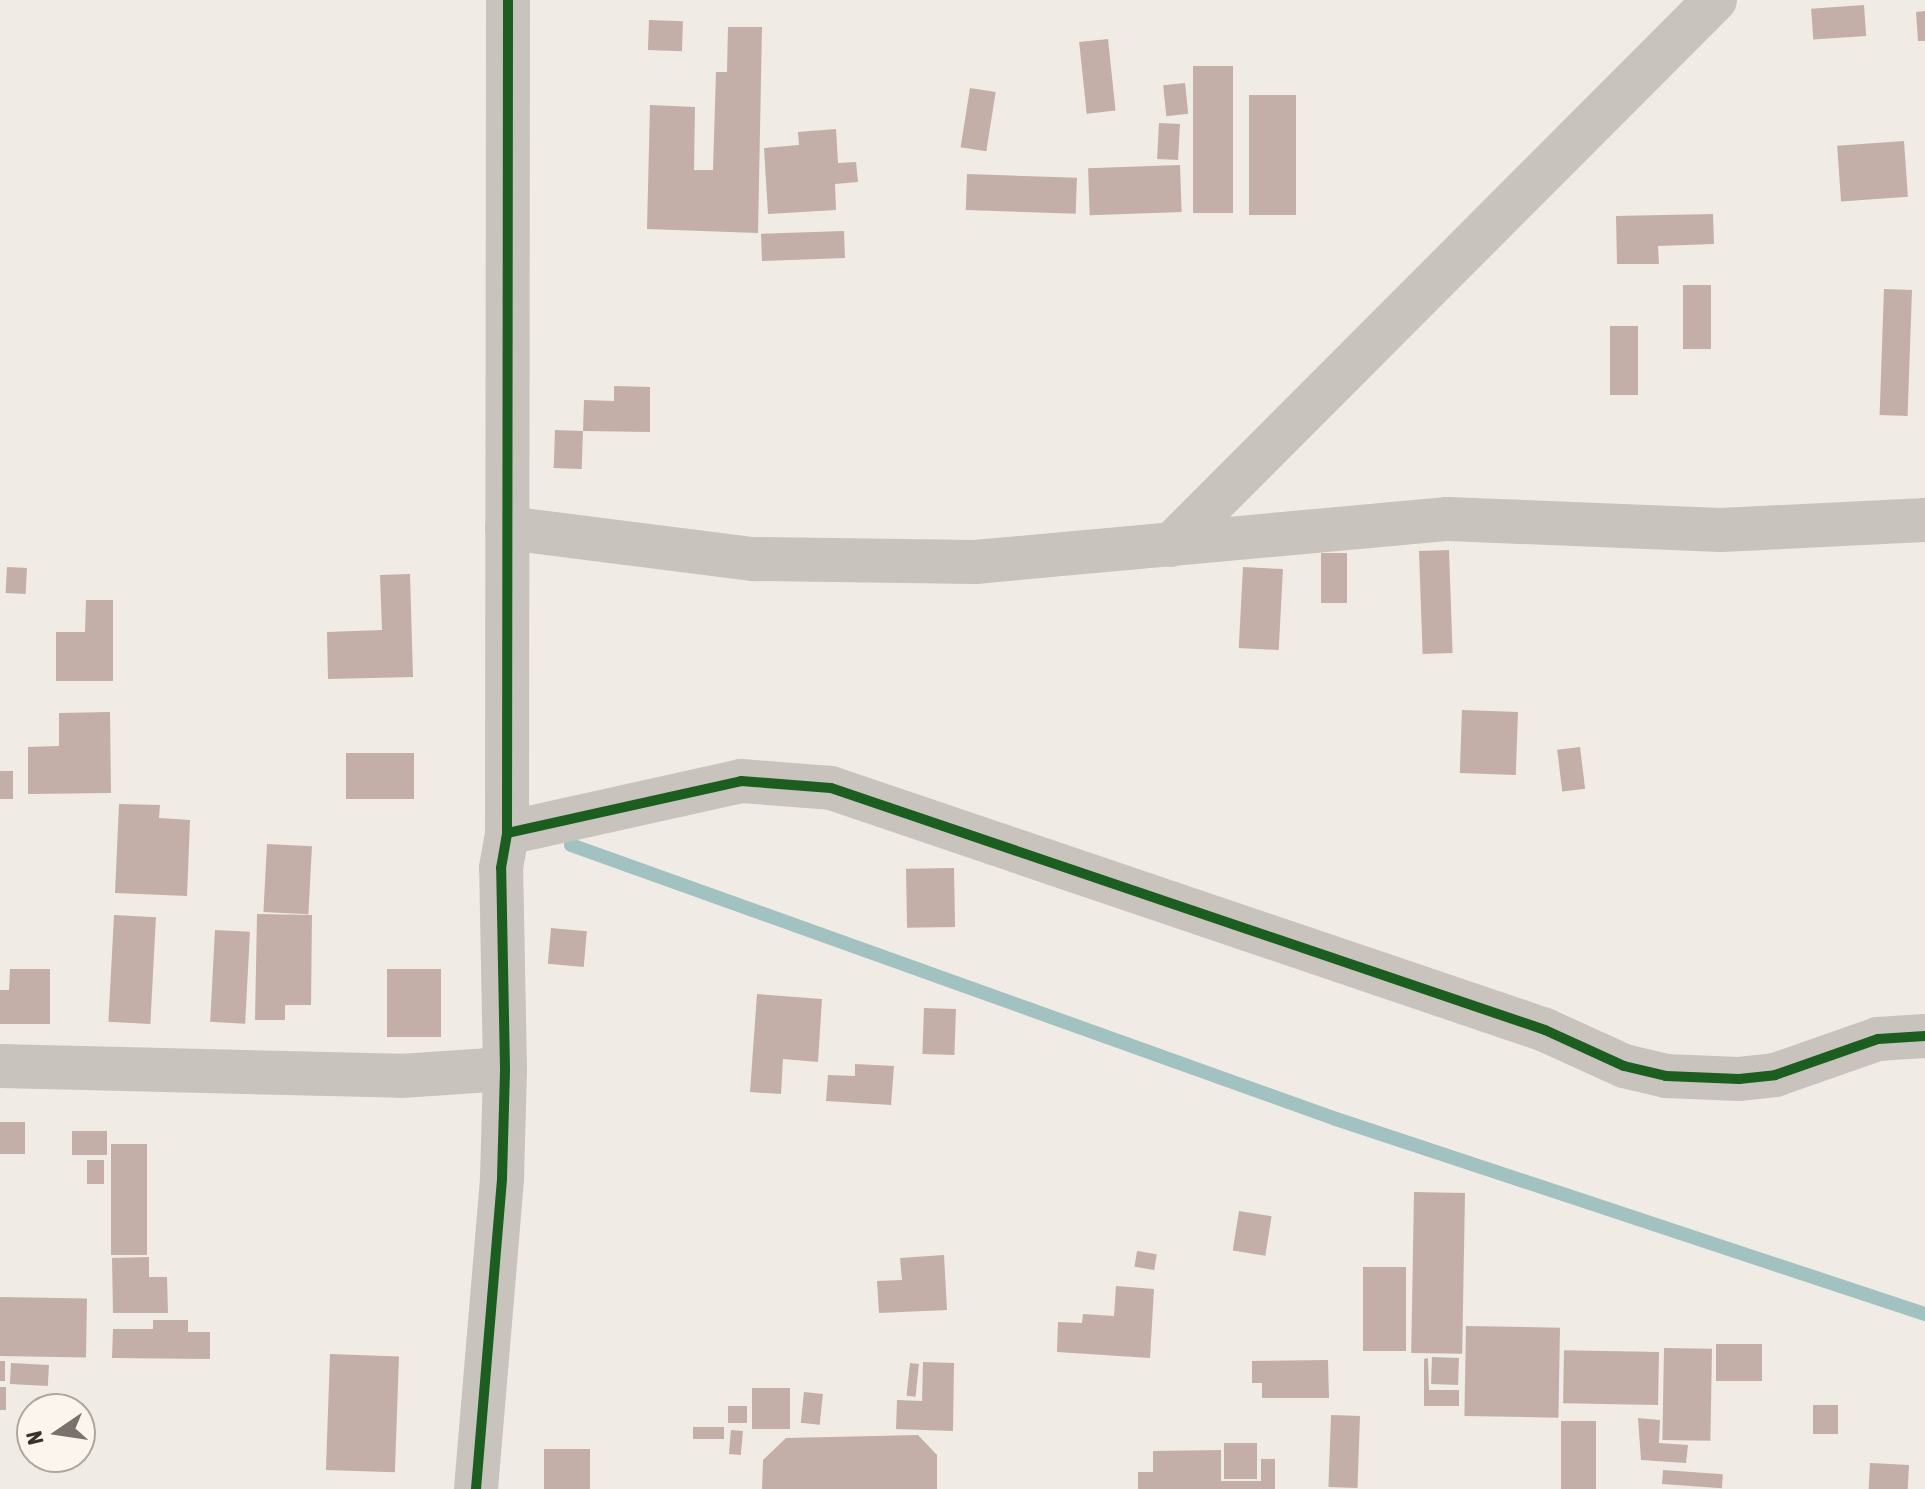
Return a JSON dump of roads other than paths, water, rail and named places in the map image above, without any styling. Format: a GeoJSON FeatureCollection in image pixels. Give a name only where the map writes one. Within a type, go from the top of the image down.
{"type":"FeatureCollection","features":[{"type":"Feature","properties":{"kind":"street"},"geometry":{"type":"LineString","coordinates":[[476,1489],[502,1178],[505,1069],[501,868],[507,833],[508,0]]}},
{"type":"Feature","properties":{"kind":"street"},"geometry":{"type":"LineString","coordinates":[[1171,545],[1715,0]]}},
{"type":"Feature","properties":{"kind":"street"},"geometry":{"type":"LineString","coordinates":[[507,528],[754,559],[975,562],[1448,519],[1721,530],[1925,520]]}},
{"type":"Feature","properties":{"kind":"street"},"geometry":{"type":"LineString","coordinates":[[507,833],[741,781],[831,788],[1545,1030],[1624,1066],[1666,1076],[1714,1079],[1775,1075],[1810,1067],[1866,1042],[1925,1036]]}},
{"type":"Feature","properties":{"kind":"street"},"geometry":{"type":"LineString","coordinates":[[0,1066],[401,1076],[505,1069]]}},
{"type":"Feature","properties":{"kind":"waterway"},"geometry":{"type":"LineString","coordinates":[[571,845],[1336,1119],[1925,1314]]}}]}
